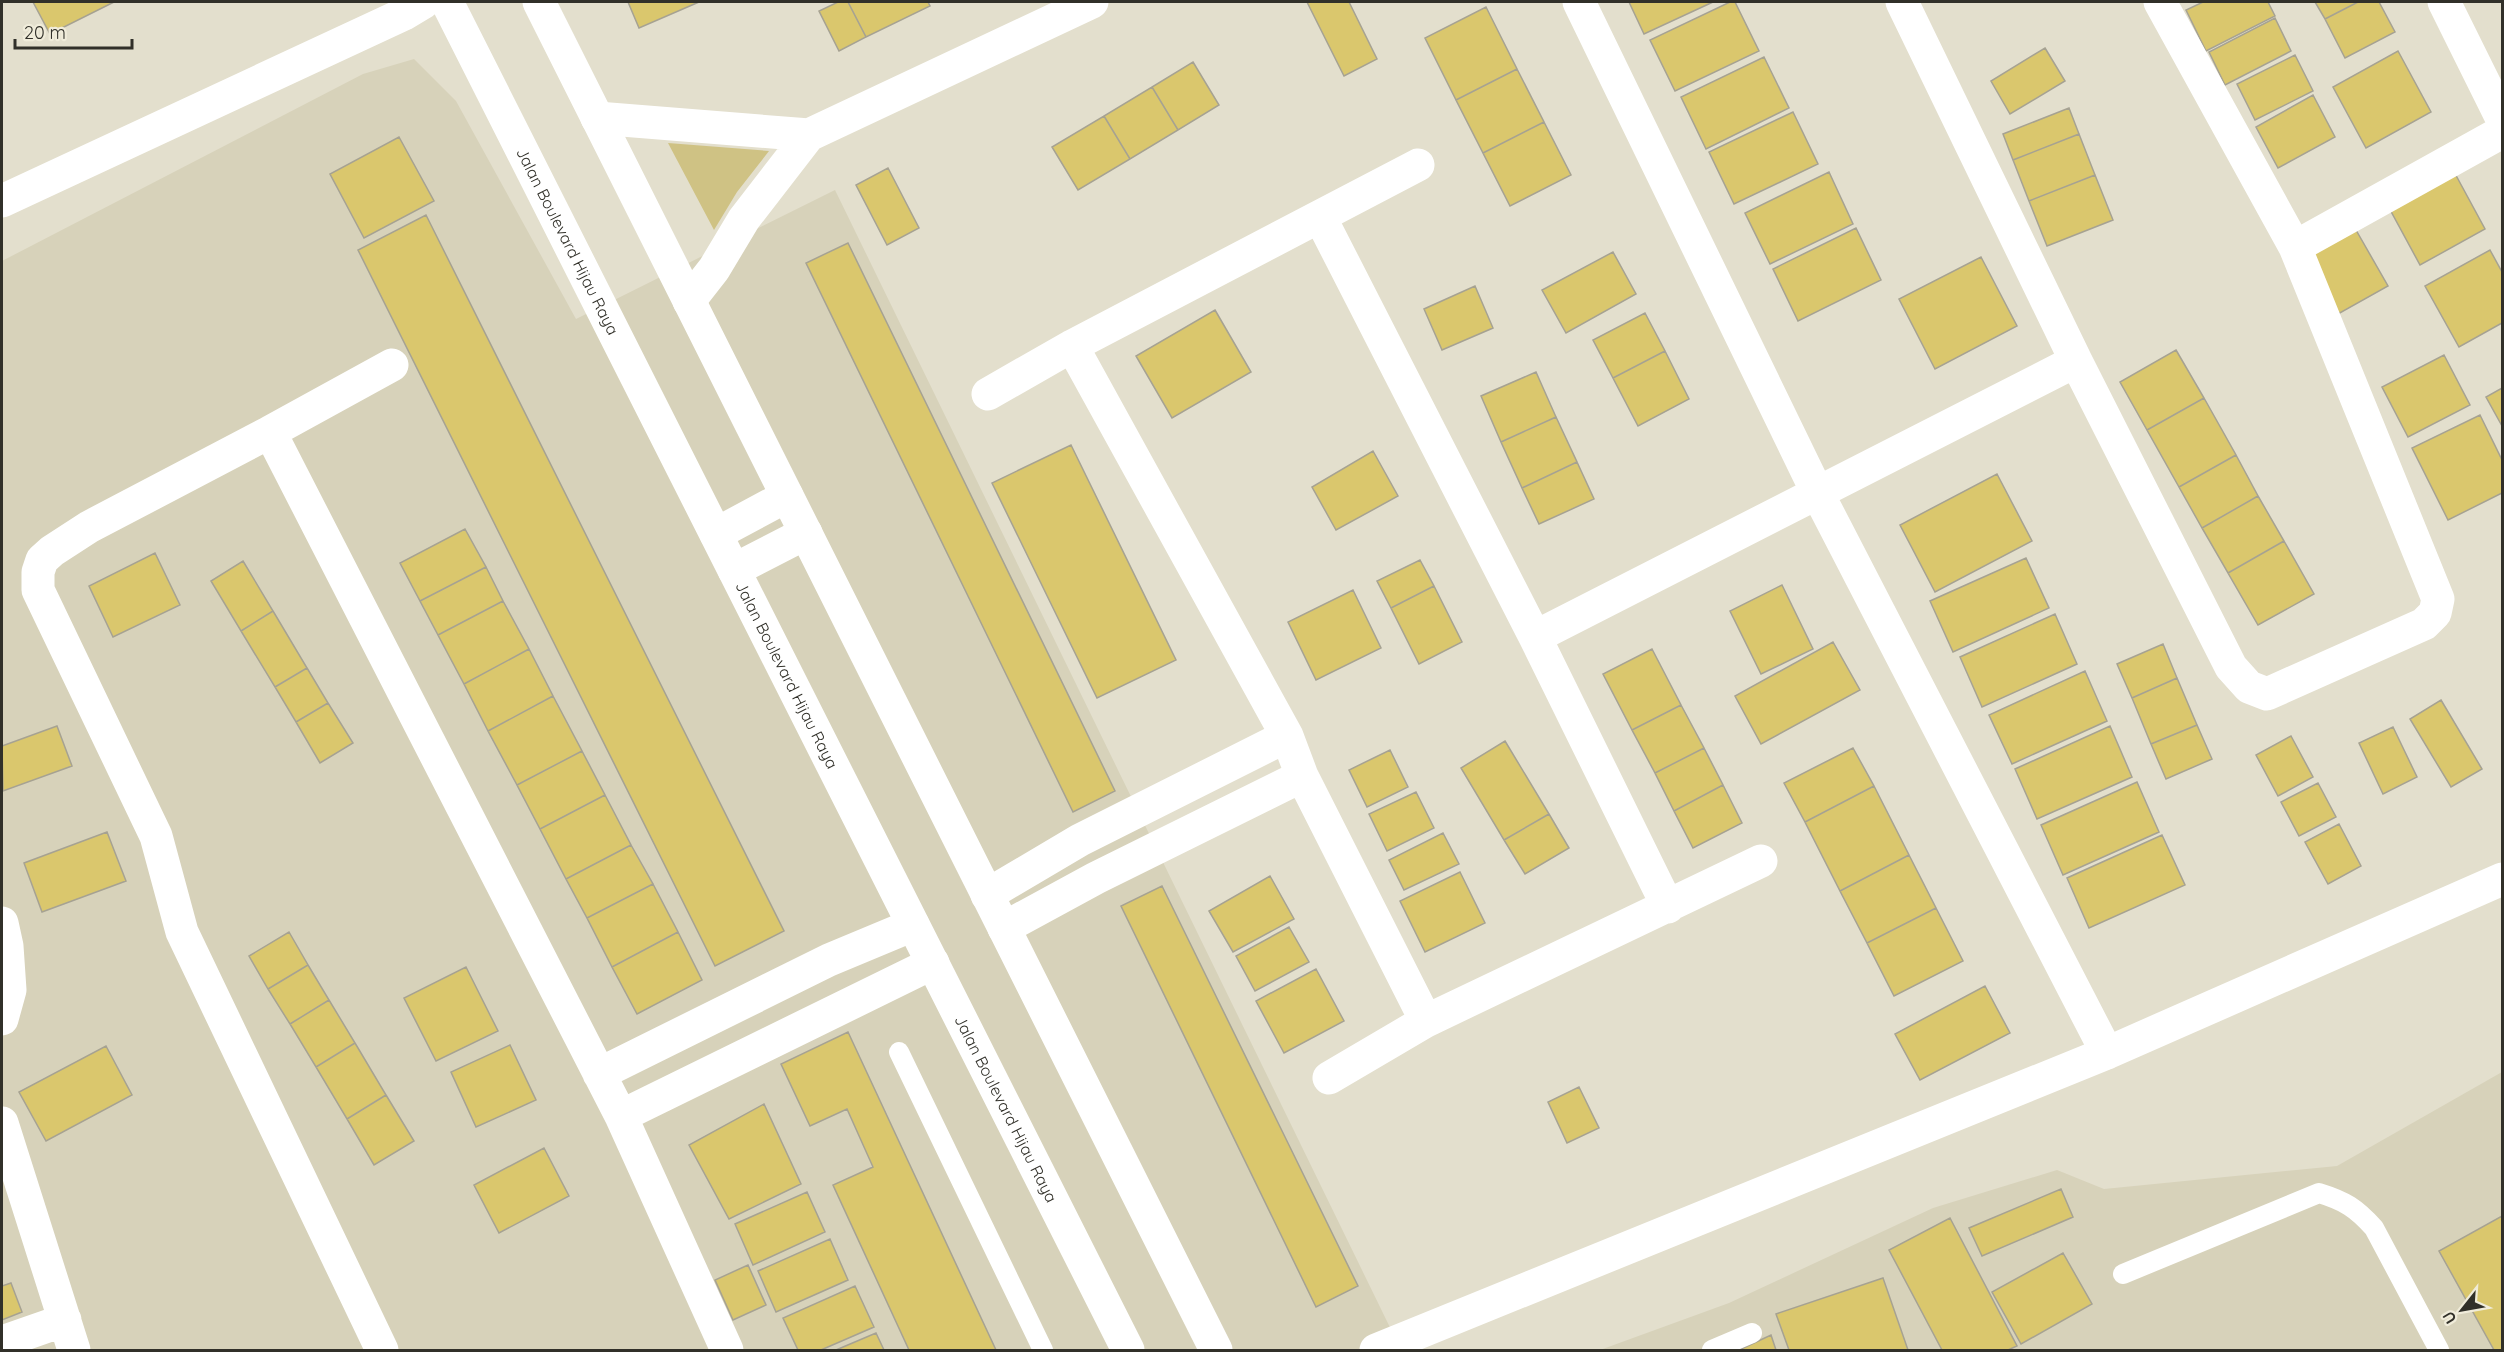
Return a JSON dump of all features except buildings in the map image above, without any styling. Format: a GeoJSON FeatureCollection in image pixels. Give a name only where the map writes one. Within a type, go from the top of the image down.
{"type":"FeatureCollection","features":[{"type":"Feature","properties":{"kind":"street"},"geometry":{"type":"LineString","coordinates":[[2,201],[404,14],[424,2]]}},
{"type":"Feature","properties":{"kind":"street","name":"Jalan Boulevard Hijau Raya"},"geometry":{"type":"LineString","coordinates":[[447,2],[1128,1350]]}},
{"type":"Feature","properties":{"kind":"street"},"geometry":{"type":"LineString","coordinates":[[539,2],[1216,1350]]}},
{"type":"Feature","properties":{"kind":"street"},"geometry":{"type":"LineString","coordinates":[[689,301],[714,269],[744,219],[810,135],[1092,2]]}},
{"type":"Feature","properties":{"kind":"street"},"geometry":{"type":"LineString","coordinates":[[1579,2],[1817,492],[2108,1053]]}},
{"type":"Feature","properties":{"kind":"street"},"geometry":{"type":"LineString","coordinates":[[1902,2],[2076,361],[2231,667],[2249,687],[2267,694],[2424,624],[2435,613],[2438,599],[2295,248],[2160,2]]}},
{"type":"Feature","properties":{"kind":"street"},"geometry":{"type":"LineString","coordinates":[[2444,2],[2502,119]]}},
{"type":"Feature","properties":{"kind":"street"},"geometry":{"type":"LineString","coordinates":[[597,118],[810,135]]}},
{"type":"Feature","properties":{"kind":"street"},"geometry":{"type":"LineString","coordinates":[[2295,248],[2502,132]]}},
{"type":"Feature","properties":{"kind":"street"},"geometry":{"type":"LineString","coordinates":[[988,394],[1072,346],[1418,165]]}},
{"type":"Feature","properties":{"kind":"street"},"geometry":{"type":"LineString","coordinates":[[1320,217],[1535,637],[1668,907]]}},
{"type":"Feature","properties":{"kind":"street"},"geometry":{"type":"LineString","coordinates":[[1072,346],[1287,736],[1302,776],[1426,1021]]}},
{"type":"Feature","properties":{"kind":"street"},"geometry":{"type":"LineString","coordinates":[[1535,637],[2076,361]]}},
{"type":"Feature","properties":{"kind":"street"},"geometry":{"type":"LineString","coordinates":[[382,1350],[182,932],[156,836],[38,590],[38,572],[42,560],[52,551],[89,527],[392,365]]}},
{"type":"Feature","properties":{"kind":"street"},"geometry":{"type":"LineString","coordinates":[[270,432],[621,1116],[727,1350]]}},
{"type":"Feature","properties":{"kind":"street"},"geometry":{"type":"LineString","coordinates":[[716,534],[787,496]]}},
{"type":"Feature","properties":{"kind":"street"},"geometry":{"type":"LineString","coordinates":[[734,570],[806,533]]}},
{"type":"Feature","properties":{"kind":"street"},"geometry":{"type":"LineString","coordinates":[[987,895],[1080,840],[1287,736]]}},
{"type":"Feature","properties":{"kind":"street"},"geometry":{"type":"LineString","coordinates":[[1004,928],[1096,878],[1302,776]]}},
{"type":"Feature","properties":{"kind":"street"},"geometry":{"type":"LineString","coordinates":[[1329,1078],[1426,1021],[1761,861]]}},
{"type":"Feature","properties":{"kind":"street"},"geometry":{"type":"LineString","coordinates":[[1376,1350],[2108,1053],[2502,879]]}},
{"type":"Feature","properties":{"kind":"street"},"geometry":{"type":"LineString","coordinates":[[2,923],[7,946],[10,990],[2,1019]]}},
{"type":"Feature","properties":{"kind":"street"},"geometry":{"type":"LineString","coordinates":[[599,1074],[829,960],[913,925]]}},
{"type":"Feature","properties":{"kind":"street"},"geometry":{"type":"LineString","coordinates":[[621,1116],[933,963]]}},
{"type":"Feature","properties":{"kind":"street"},"geometry":{"type":"LineString","coordinates":[[727,1010],[748,1054]]}},
{"type":"Feature","properties":{"kind":"street"},"geometry":{"type":"LineString","coordinates":[[2,1122],[74,1350]]}},
{"type":"Feature","properties":{"kind":"street"},"geometry":{"type":"LineString","coordinates":[[2,1342],[65,1320]]}},
{"type":"Feature","properties":{"kind":"lane"},"geometry":{"type":"LineString","coordinates":[[899,1052],[1043,1350]]}},
{"type":"Feature","properties":{"kind":"lane"},"geometry":{"type":"LineString","coordinates":[[2123,1274],[2319,1194],[2344,1201],[2359,1211],[2374,1228],[2439,1350]]}},
{"type":"Feature","properties":{"kind":"lane"},"geometry":{"type":"LineString","coordinates":[[1712,1350],[1752,1333]]}},
{"type":"Feature","properties":{"kind":"shaded area"},"geometry":{"type":"Polygon","coordinates":[[[414,59],[456,101],[576,319],[835,190],[1401,1350],[2,1350],[2,261],[363,74],[414,59]]]}},
{"type":"Feature","properties":{"kind":"shaded area"},"geometry":{"type":"Polygon","coordinates":[[[668,143],[769,151],[737,192],[714,230],[668,143]]]}},
{"type":"Feature","properties":{"kind":"shaded area"},"geometry":{"type":"Polygon","coordinates":[[[2502,1072],[2502,1350],[1600,1350],[1729,1303],[1933,1208],[2057,1170],[2104,1189],[2337,1166],[2502,1072]]]}}]}
